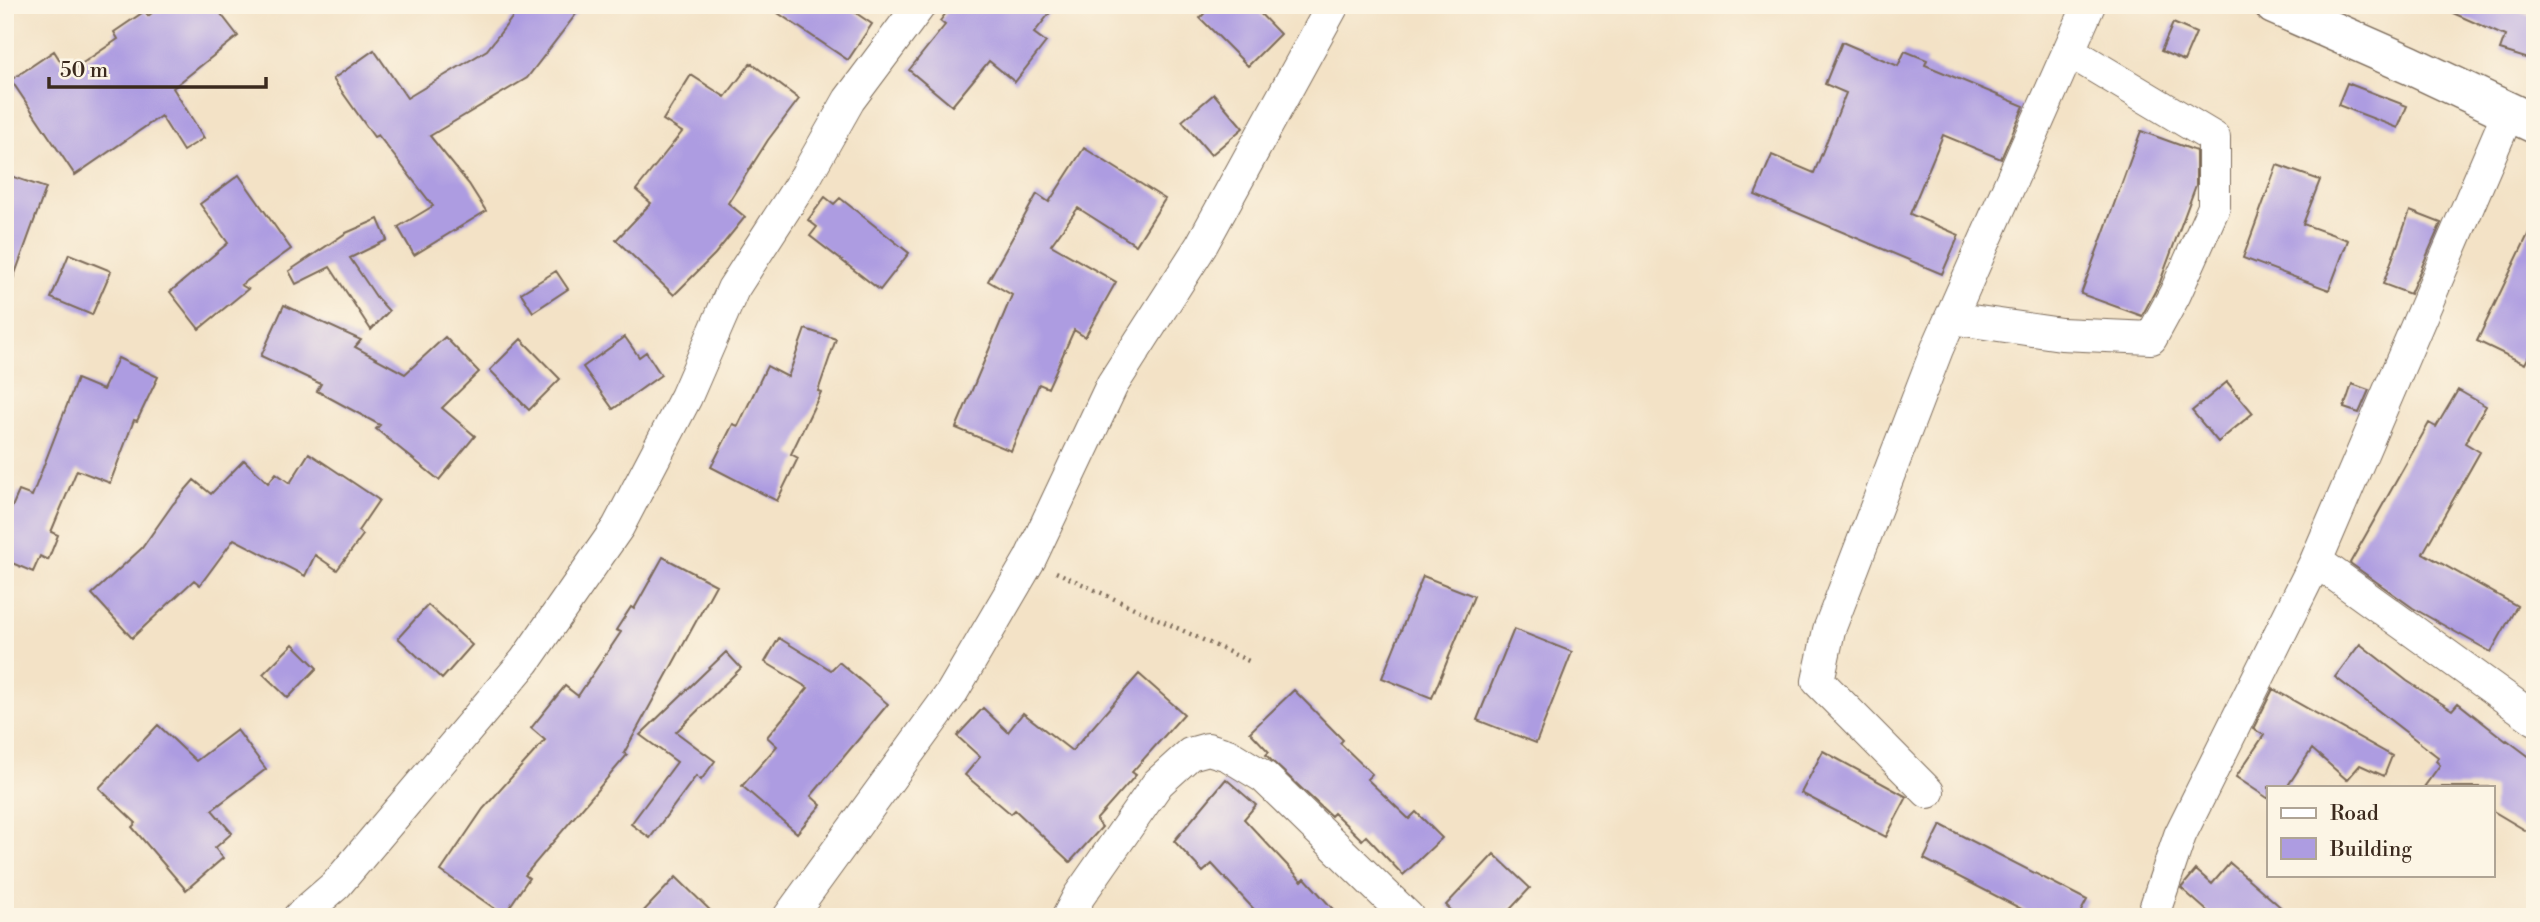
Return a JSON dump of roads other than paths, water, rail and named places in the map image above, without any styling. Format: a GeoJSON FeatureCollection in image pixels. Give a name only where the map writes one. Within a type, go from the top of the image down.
{"type":"FeatureCollection","features":[{"type":"Feature","properties":{"kind":"street"},"geometry":{"type":"LineString","coordinates":[[299,917],[336,885],[526,661],[618,527],[686,397],[733,289],[806,176],[849,100],[920,5]]}},
{"type":"Feature","properties":{"kind":"street"},"geometry":{"type":"LineString","coordinates":[[789,917],[951,694],[1030,559],[1112,385],[1201,246],[1333,5]]}},
{"type":"Feature","properties":{"kind":"street"},"geometry":{"type":"LineString","coordinates":[[1928,792],[1818,681],[1829,630],[1951,318],[2089,5]]}},
{"type":"Feature","properties":{"kind":"street"},"geometry":{"type":"LineString","coordinates":[[2154,917],[2180,835],[2316,561],[2522,117],[2274,5]]}},
{"type":"Feature","properties":{"kind":"street"},"geometry":{"type":"LineString","coordinates":[[1951,318],[2062,334],[2151,338],[2175,295],[2214,207],[2214,138],[2069,51]]}},
{"type":"Feature","properties":{"kind":"street"},"geometry":{"type":"LineString","coordinates":[[2316,561],[2535,719]]}},
{"type":"Feature","properties":{"kind":"street"},"geometry":{"type":"LineString","coordinates":[[1068,917],[1079,896],[1158,783],[1190,754],[1208,749],[1228,755],[1264,777],[1408,917]]}}]}
